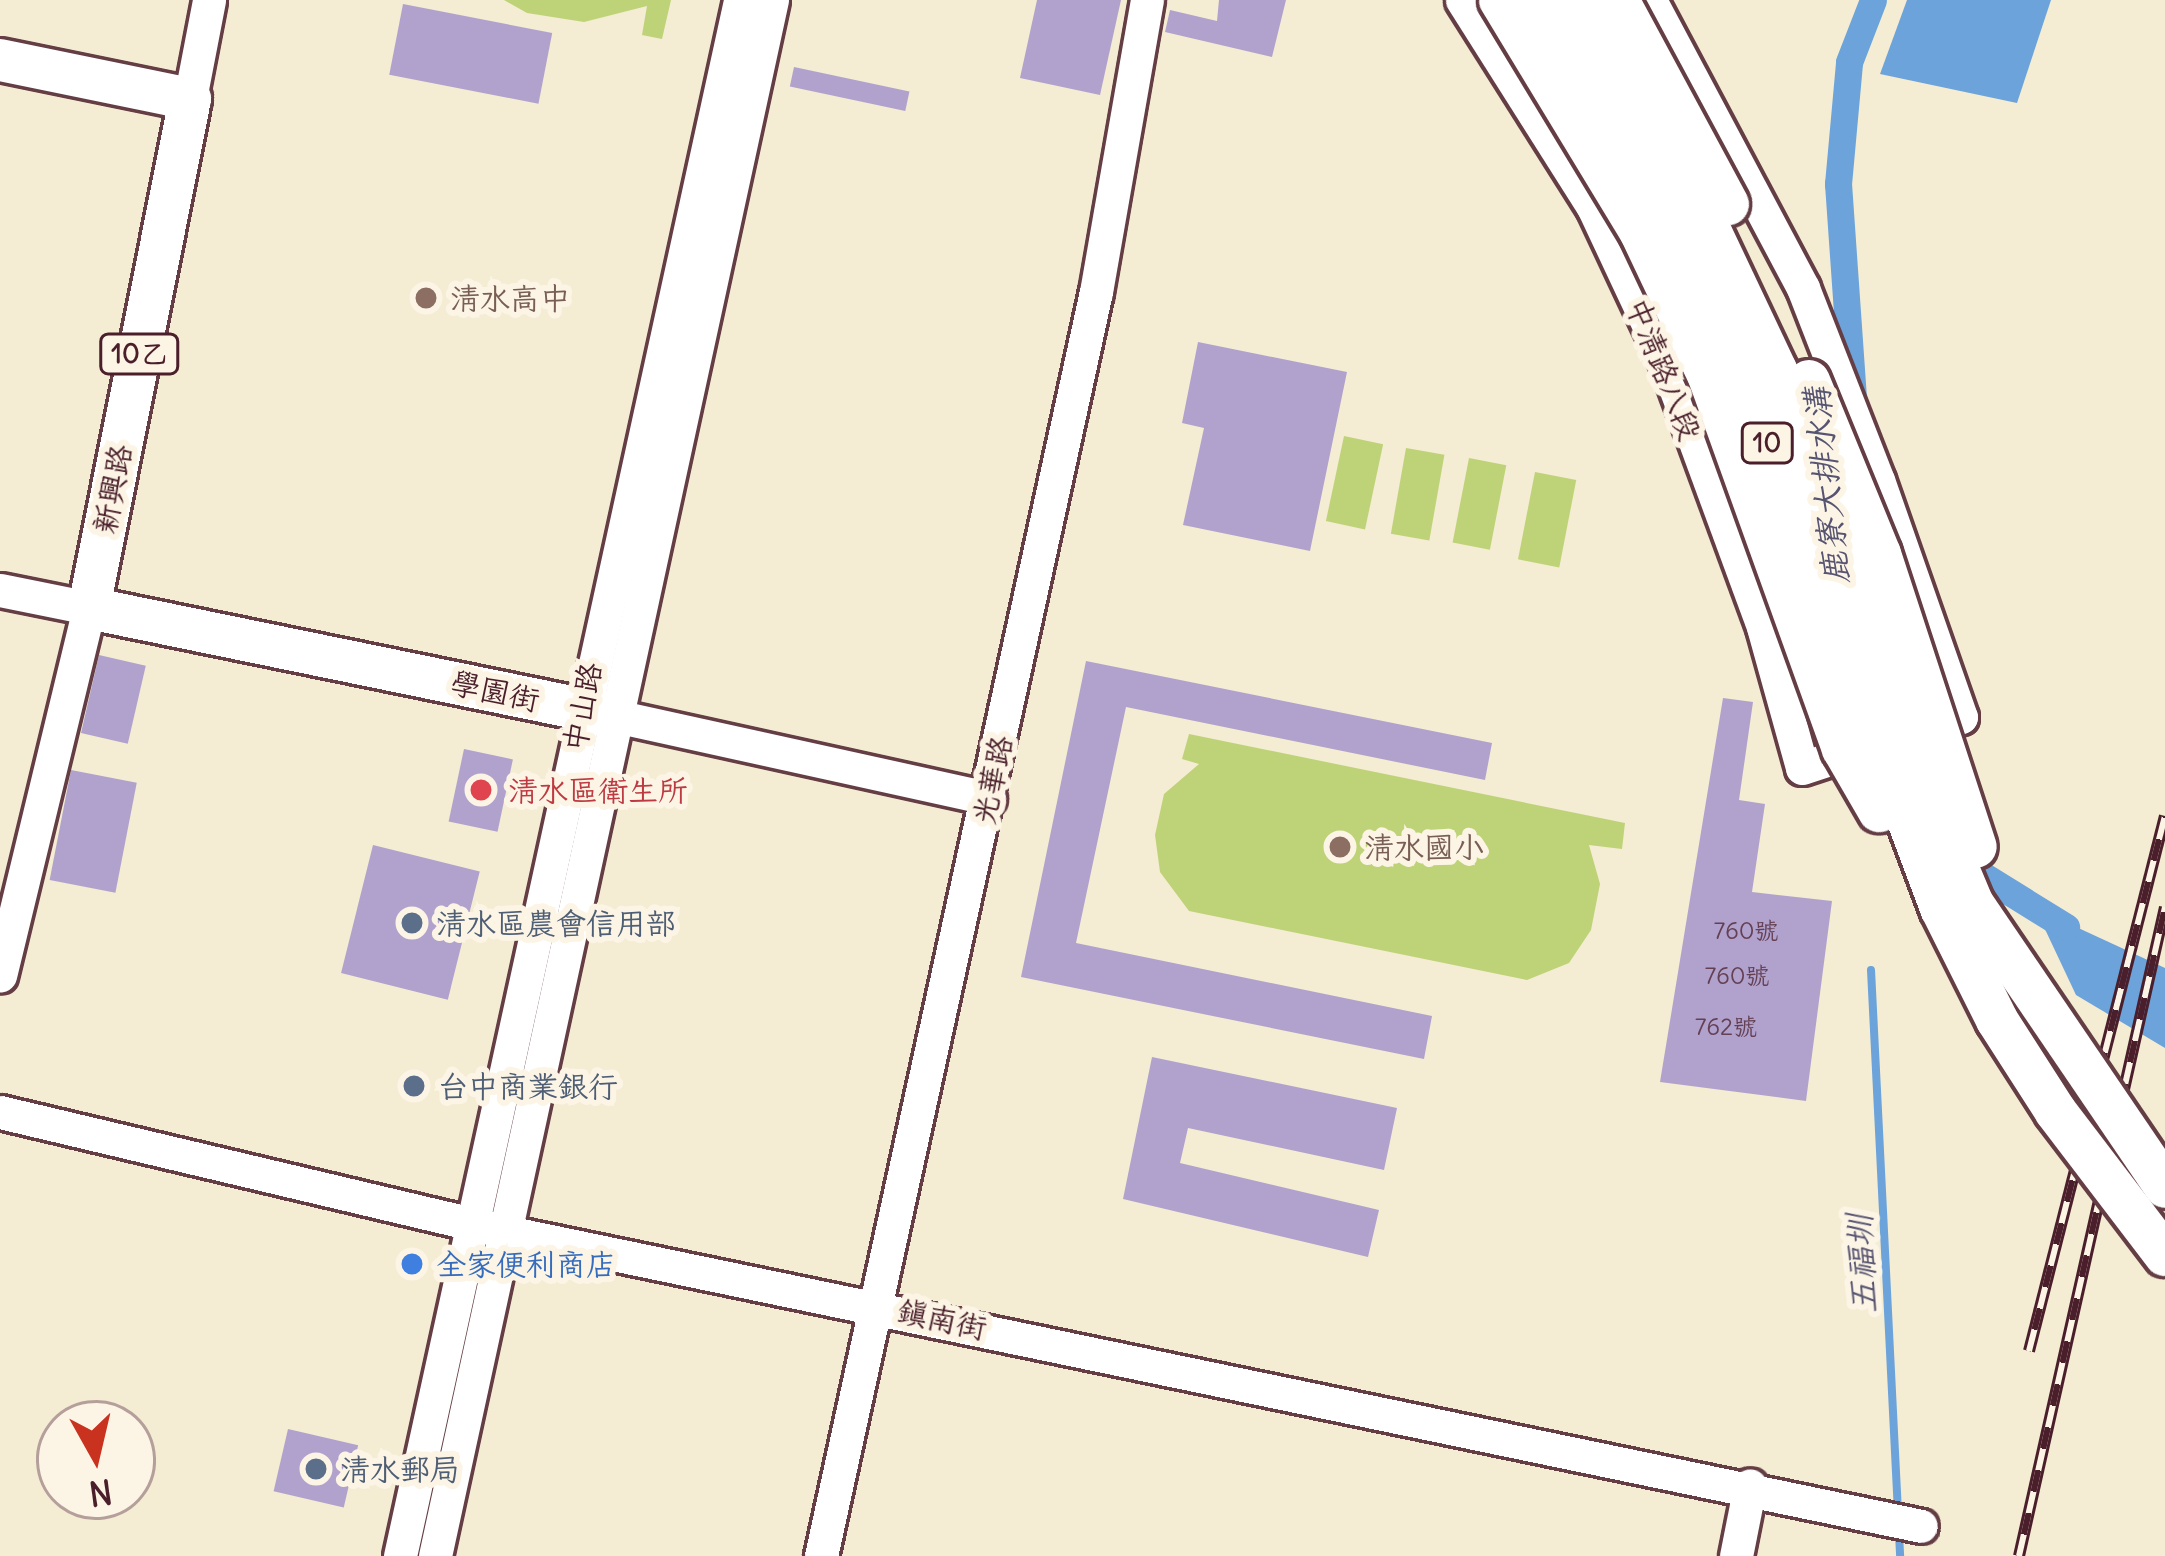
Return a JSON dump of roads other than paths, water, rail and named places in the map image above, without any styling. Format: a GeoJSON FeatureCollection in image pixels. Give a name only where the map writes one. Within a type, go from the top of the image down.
{"type":"FeatureCollection","features":[{"type":"Feature","properties":{"kind":"main road"},"geometry":{"type":"LineString","coordinates":[[1500,0],[1641,233],[1760,507],[1843,749],[1941,908]]}},
{"type":"Feature","properties":{"kind":"main road","name":"10"},"geometry":{"type":"LineString","coordinates":[[1544,0],[1668,219],[1760,425],[1941,908],[1997,1020],[2056,1112],[2165,1256]]}},
{"type":"Feature","properties":{"kind":"main road","name":"10"},"geometry":{"type":"LineString","coordinates":[[1580,0],[1697,204],[1776,370],[1916,768],[1973,904],[2090,1087],[2165,1187]]}},
{"type":"Feature","properties":{"kind":"main road"},"geometry":{"type":"LineString","coordinates":[[1618,0],[1718,182],[1880,554],[1981,864],[1996,936]]}},
{"type":"Feature","properties":{"kind":"main road"},"geometry":{"type":"LineString","coordinates":[[0,61],[190,99]]}},
{"type":"Feature","properties":{"kind":"main road","name":"新興路"},"geometry":{"type":"LineString","coordinates":[[89,608],[190,99]]}},
{"type":"Feature","properties":{"kind":"main road","name":"學園街"},"geometry":{"type":"LineString","coordinates":[[89,608],[597,712]]}},
{"type":"Feature","properties":{"kind":"street","name":"新興路"},"geometry":{"type":"LineString","coordinates":[[190,99],[209,0]]}},
{"type":"Feature","properties":{"kind":"street","name":"中山路"},"geometry":{"type":"LineString","coordinates":[[597,712],[740,0]]}},
{"type":"Feature","properties":{"kind":"street","name":"中山路"},"geometry":{"type":"LineString","coordinates":[[435,1556],[486,1226],[559,850],[772,0]]}},
{"type":"Feature","properties":{"kind":"street","name":"光華路"},"geometry":{"type":"LineString","coordinates":[[821,1556],[1096,292],[1147,0]]}},
{"type":"Feature","properties":{"kind":"street","name":"中清路八段"},"geometry":{"type":"LineString","coordinates":[[1462,0],[1593,207],[1666,364],[1763,627],[1802,768],[1961,717],[1803,288],[1650,0]]}},
{"type":"Feature","properties":{"kind":"street","name":"學園街"},"geometry":{"type":"LineString","coordinates":[[0,590],[89,608]]}},
{"type":"Feature","properties":{"kind":"street","name":"新興路"},"geometry":{"type":"LineString","coordinates":[[0,975],[89,608]]}},
{"type":"Feature","properties":{"kind":"street","name":"學園街"},"geometry":{"type":"LineString","coordinates":[[597,712],[989,797]]}},
{"type":"Feature","properties":{"kind":"street","name":"鎮南街"},"geometry":{"type":"LineString","coordinates":[[0,1112],[486,1226],[1906,1522]]}},
{"type":"Feature","properties":{"kind":"street","name":"中山路"},"geometry":{"type":"LineString","coordinates":[[400,1556],[486,1226]]}},
{"type":"Feature","properties":{"kind":"street"},"geometry":{"type":"LineString","coordinates":[[1736,1556],[1750,1486]]}},
{"type":"Feature","properties":{"kind":"water"},"geometry":{"type":"Polygon","coordinates":[[[1907,0],[2051,0],[2017,103],[1880,74],[1907,0]]]}},
{"type":"Feature","properties":{"kind":"water"},"geometry":{"type":"Polygon","coordinates":[[[2035,908],[2165,968],[2165,1048],[2076,995],[2035,908]]]}},
{"type":"Feature","properties":{"kind":"waterway","name":"鹿寮大排水溝"},"geometry":{"type":"LineString","coordinates":[[1853,398],[1838,184],[1849,62],[1873,0]]}},
{"type":"Feature","properties":{"kind":"waterway","name":"鹿寮大排水溝"},"geometry":{"type":"LineString","coordinates":[[1965,851],[1971,868],[2066,927]]}},
{"type":"Feature","properties":{"kind":"waterway","name":"五福圳"},"geometry":{"type":"LineString","coordinates":[[1871,970],[1898,1513]]}},
{"type":"Feature","properties":{"kind":"waterway","name":"五福圳"},"geometry":{"type":"LineString","coordinates":[[1899,1534],[1900,1556]]}},
{"type":"Feature","properties":{"kind":"railway"},"geometry":{"type":"LineString","coordinates":[[2029,1351],[2165,816]]}},
{"type":"Feature","properties":{"kind":"railway"},"geometry":{"type":"LineString","coordinates":[[2019,1556],[2165,907]]}},
{"type":"Feature","properties":{"kind":"place","name":"清水高中"},"geometry":{"type":"Point","coordinates":[426,298]}},
{"type":"Feature","properties":{"kind":"place","name":"清水區衛生所"},"geometry":{"type":"Point","coordinates":[481,790]}},
{"type":"Feature","properties":{"kind":"place","name":"清水國小"},"geometry":{"type":"Point","coordinates":[1340,847]}},
{"type":"Feature","properties":{"kind":"place","name":"清水區農會信用部"},"geometry":{"type":"Point","coordinates":[412,923]}},
{"type":"Feature","properties":{"kind":"place","name":"台中商業銀行"},"geometry":{"type":"Point","coordinates":[414,1086]}},
{"type":"Feature","properties":{"kind":"place","name":"全家便利商店"},"geometry":{"type":"Point","coordinates":[412,1264]}},
{"type":"Feature","properties":{"kind":"place","name":"清水郵局"},"geometry":{"type":"Point","coordinates":[316,1469]}}]}
